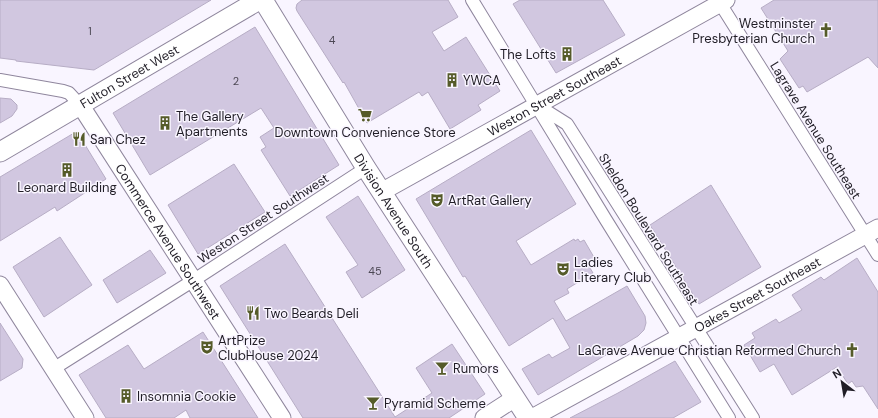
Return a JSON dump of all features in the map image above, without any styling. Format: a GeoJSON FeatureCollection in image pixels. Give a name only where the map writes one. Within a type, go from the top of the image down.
{"type":"FeatureCollection","features":[{"type":"Feature","properties":{"kind":"main road","name":"Fulton Street West"},"geometry":{"type":"LineString","coordinates":[[0,152],[81,106],[259,0]]}},
{"type":"Feature","properties":{"kind":"main road","name":"Division Avenue South"},"geometry":{"type":"LineString","coordinates":[[263,0],[366,168],[528,418]]}},
{"type":"Feature","properties":{"kind":"street","name":"Sheldon Boulevard Southeast"},"geometry":{"type":"LineString","coordinates":[[472,0],[729,418]]}},
{"type":"Feature","properties":{"kind":"street","name":"Weston Street Southeast"},"geometry":{"type":"LineString","coordinates":[[382,191],[722,1]]}},
{"type":"Feature","properties":{"kind":"street","name":"Lagrave Avenue Southeast"},"geometry":{"type":"LineString","coordinates":[[722,1],[872,231],[878,255]]}},
{"type":"Feature","properties":{"kind":"street"},"geometry":{"type":"LineString","coordinates":[[0,80],[63,91],[69,93],[81,106]]}},
{"type":"Feature","properties":{"kind":"street","name":"Sheldon Boulevard Southeast"},"geometry":{"type":"LineString","coordinates":[[537,105],[567,124],[753,418]]}},
{"type":"Feature","properties":{"kind":"street","name":"Commerce Avenue Southwest"},"geometry":{"type":"LineString","coordinates":[[81,106],[282,418]]}},
{"type":"Feature","properties":{"kind":"street","name":"Weston Street Southwest"},"geometry":{"type":"LineString","coordinates":[[53,368],[194,280],[366,168]]}},
{"type":"Feature","properties":{"kind":"street","name":"Oakes Street Southeast"},"geometry":{"type":"LineString","coordinates":[[532,418],[872,231]]}},
{"type":"Feature","properties":{"kind":"street"},"geometry":{"type":"LineString","coordinates":[[0,285],[85,418]]}},
{"type":"Feature","properties":{"kind":"street"},"geometry":{"type":"LineString","coordinates":[[484,418],[515,398]]}},
{"type":"Feature","properties":{"kind":"building"},"geometry":{"type":"Polygon","coordinates":[[[0,0],[211,0],[94,70],[0,58],[0,0]]]}},
{"type":"Feature","properties":{"kind":"building"},"geometry":{"type":"Polygon","coordinates":[[[302,0],[448,0],[458,17],[432,32],[444,51],[466,37],[500,91],[478,105],[481,110],[450,129],[428,92],[422,96],[419,92],[367,123],[344,82],[343,83],[297,11],[297,4],[302,0]]]}},
{"type":"Feature","properties":{"kind":"building","name":"The Lofts"},"geometry":{"type":"Polygon","coordinates":[[[520,0],[603,0],[625,35],[556,73],[513,4],[520,0]]]}},
{"type":"Feature","properties":{"kind":"building","name":"Westminster Presbyterian Church"},"geometry":{"type":"Polygon","coordinates":[[[774,0],[878,0],[878,68],[868,57],[807,92],[803,86],[799,88],[780,59],[788,51],[761,8],[774,0]]]}},
{"type":"Feature","properties":{"kind":"building"},"geometry":{"type":"Polygon","coordinates":[[[255,27],[339,165],[290,196],[261,150],[266,147],[260,137],[274,128],[261,108],[150,175],[113,113],[255,27]]]}},
{"type":"Feature","properties":{"kind":"building"},"geometry":{"type":"Polygon","coordinates":[[[0,98],[11,99],[17,105],[17,109],[12,116],[0,123],[0,98]]]}},
{"type":"Feature","properties":{"kind":"building"},"geometry":{"type":"Polygon","coordinates":[[[531,130],[576,204],[516,241],[531,265],[574,239],[575,241],[578,239],[580,242],[584,240],[595,259],[587,263],[593,273],[567,289],[569,293],[554,301],[566,321],[627,286],[645,316],[646,323],[644,330],[638,336],[538,395],[522,369],[549,354],[552,358],[570,348],[553,318],[509,346],[465,276],[463,277],[416,199],[531,130]]]}},
{"type":"Feature","properties":{"kind":"building"},"geometry":{"type":"Polygon","coordinates":[[[74,133],[79,135],[106,179],[57,211],[55,207],[0,241],[0,177],[74,133]]]}},
{"type":"Feature","properties":{"kind":"building"},"geometry":{"type":"Polygon","coordinates":[[[234,164],[265,212],[198,254],[168,205],[234,164]]]}},
{"type":"Feature","properties":{"kind":"building"},"geometry":{"type":"Polygon","coordinates":[[[711,185],[761,267],[699,304],[650,225],[711,185]]]}},
{"type":"Feature","properties":{"kind":"building"},"geometry":{"type":"Polygon","coordinates":[[[358,196],[405,270],[362,298],[346,272],[358,265],[326,217],[358,196]]]}},
{"type":"Feature","properties":{"kind":"building"},"geometry":{"type":"Polygon","coordinates":[[[60,237],[92,285],[44,317],[13,267],[60,237]]]}},
{"type":"Feature","properties":{"kind":"building"},"geometry":{"type":"Polygon","coordinates":[[[285,244],[395,417],[432,393],[416,368],[452,344],[485,394],[449,418],[303,418],[220,286],[285,244]]]}},
{"type":"Feature","properties":{"kind":"building"},"geometry":{"type":"Polygon","coordinates":[[[150,250],[166,273],[117,303],[103,280],[150,250]]]}},
{"type":"Feature","properties":{"kind":"building","name":"LaGrave Avenue Christian Reformed Church"},"geometry":{"type":"Polygon","coordinates":[[[857,258],[878,292],[878,409],[863,386],[856,387],[852,381],[848,384],[837,367],[792,395],[774,364],[760,372],[744,345],[755,338],[752,333],[776,319],[779,323],[802,310],[792,295],[821,277],[824,280],[857,258]]]}},
{"type":"Feature","properties":{"kind":"building"},"geometry":{"type":"Polygon","coordinates":[[[0,323],[23,359],[22,368],[0,381],[0,323]]]}},
{"type":"Feature","properties":{"kind":"building"},"geometry":{"type":"Polygon","coordinates":[[[203,332],[258,418],[190,418],[186,410],[174,418],[106,418],[79,375],[128,345],[144,369],[203,332]]]}},
{"type":"Feature","properties":{"kind":"building"},"geometry":{"type":"Polygon","coordinates":[[[675,361],[701,402],[673,418],[570,418],[618,393],[675,361]]]}},
{"type":"Feature","properties":{"kind":"place","name":"Westminster Presbyterian Church"},"geometry":{"type":"Point","coordinates":[826,30]}},
{"type":"Feature","properties":{"kind":"place","name":"The Lofts"},"geometry":{"type":"Point","coordinates":[567,54]}},
{"type":"Feature","properties":{"kind":"place","name":"YWCA"},"geometry":{"type":"Point","coordinates":[452,80]}},
{"type":"Feature","properties":{"kind":"place","name":"Downtown Convenience Store"},"geometry":{"type":"Point","coordinates":[365,115]}},
{"type":"Feature","properties":{"kind":"place","name":"The Gallery Apartments"},"geometry":{"type":"Point","coordinates":[165,123]}},
{"type":"Feature","properties":{"kind":"place","name":"San Chez"},"geometry":{"type":"Point","coordinates":[79,139]}},
{"type":"Feature","properties":{"kind":"place","name":"Leonard Building"},"geometry":{"type":"Point","coordinates":[67,170]}},
{"type":"Feature","properties":{"kind":"place","name":"ArtRat Gallery"},"geometry":{"type":"Point","coordinates":[437,200]}},
{"type":"Feature","properties":{"kind":"place","name":"Ladies Literary Club"},"geometry":{"type":"Point","coordinates":[563,269]}},
{"type":"Feature","properties":{"kind":"place","name":"Two Beards Deli"},"geometry":{"type":"Point","coordinates":[253,313]}},
{"type":"Feature","properties":{"kind":"place","name":"ArtPrize ClubHouse 2024"},"geometry":{"type":"Point","coordinates":[207,347]}},
{"type":"Feature","properties":{"kind":"place","name":"LaGrave Avenue Christian Reformed Church"},"geometry":{"type":"Point","coordinates":[852,350]}},
{"type":"Feature","properties":{"kind":"place","name":"Rumors"},"geometry":{"type":"Point","coordinates":[442,368]}},
{"type":"Feature","properties":{"kind":"place","name":"Insomnia Cookie"},"geometry":{"type":"Point","coordinates":[126,396]}},
{"type":"Feature","properties":{"kind":"place","name":"Pyramid Scheme"},"geometry":{"type":"Point","coordinates":[373,403]}}]}
